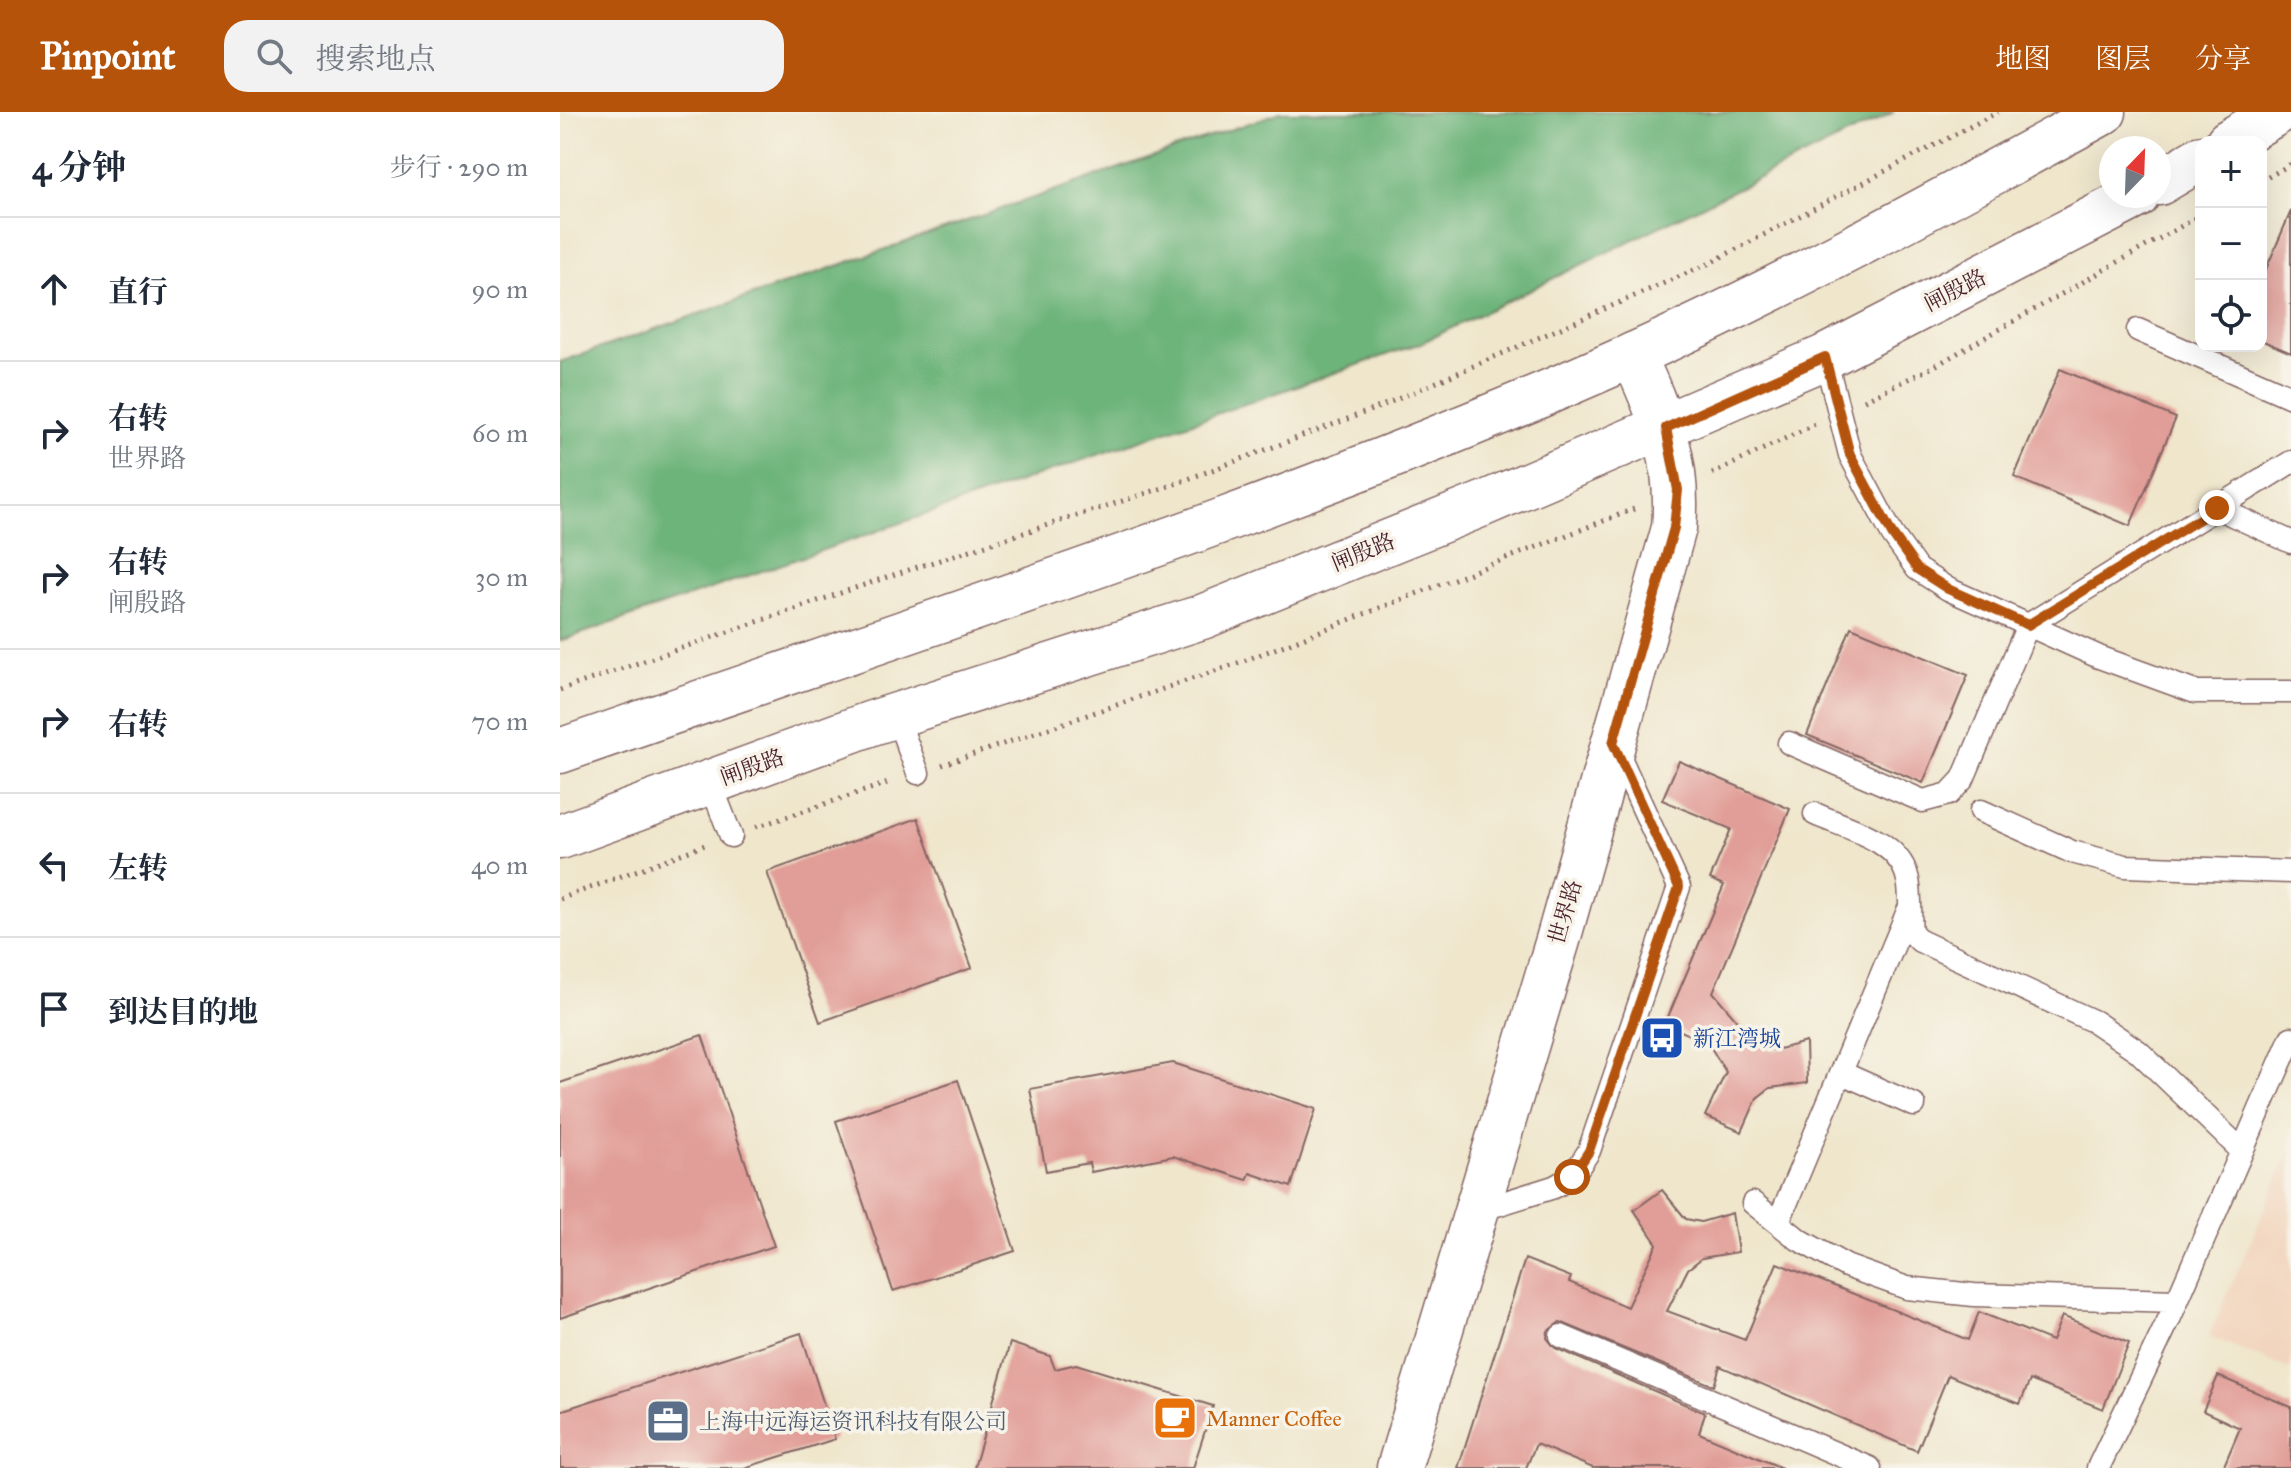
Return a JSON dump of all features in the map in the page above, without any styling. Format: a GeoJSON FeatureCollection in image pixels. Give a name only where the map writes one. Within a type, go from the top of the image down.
{"type":"FeatureCollection","features":[{"type":"Feature","properties":{"kind":"main road"},"geometry":{"type":"LineString","coordinates":[[560,751],[1281,500],[1633,355],[1782,283],[2104,112]]}},
{"type":"Feature","properties":{"kind":"main road"},"geometry":{"type":"LineString","coordinates":[[2238,136],[2278,112]]}},
{"type":"Feature","properties":{"kind":"main road"},"geometry":{"type":"LineString","coordinates":[[2171,176],[2195,162]]}},
{"type":"Feature","properties":{"kind":"main road","name":"闸殷路"},"geometry":{"type":"LineString","coordinates":[[560,837],[896,715],[1202,617],[1666,428],[1825,357],[2114,208]]}},
{"type":"Feature","properties":{"kind":"main road","name":"世界路"},"geometry":{"type":"LineString","coordinates":[[1399,1468],[1477,1211],[1674,528],[1678,490],[1666,428],[1633,355]]}},
{"type":"Feature","properties":{"kind":"lane"},"geometry":{"type":"LineString","coordinates":[[2138,330],[2291,397]]}},
{"type":"Feature","properties":{"kind":"lane"},"geometry":{"type":"LineString","coordinates":[[1825,357],[1850,455],[1892,534],[1917,569],[1948,589],[2099,657],[2195,692],[2291,692]]}},
{"type":"Feature","properties":{"kind":"lane"},"geometry":{"type":"LineString","coordinates":[[1789,743],[1923,801],[1949,794],[1963,779],[2028,625],[2291,462]]}},
{"type":"Feature","properties":{"kind":"lane"},"geometry":{"type":"LineString","coordinates":[[2217,508],[2291,542]]}},
{"type":"Feature","properties":{"kind":"lane"},"geometry":{"type":"LineString","coordinates":[[896,715],[918,773]]}},
{"type":"Feature","properties":{"kind":"lane"},"geometry":{"type":"LineString","coordinates":[[1477,1211],[1572,1177],[1589,1151],[1679,887],[1613,743]]}},
{"type":"Feature","properties":{"kind":"lane"},"geometry":{"type":"LineString","coordinates":[[710,782],[731,836]]}},
{"type":"Feature","properties":{"kind":"lane"},"geometry":{"type":"LineString","coordinates":[[1981,811],[2072,852],[2125,866],[2291,872]]}},
{"type":"Feature","properties":{"kind":"lane"},"geometry":{"type":"LineString","coordinates":[[1815,814],[1896,854],[1908,877],[1911,932],[1920,941],[2095,1022],[2138,1051],[2241,1150]]}},
{"type":"Feature","properties":{"kind":"lane"},"geometry":{"type":"LineString","coordinates":[[1778,1223],[1908,911]]}},
{"type":"Feature","properties":{"kind":"lane"},"geometry":{"type":"LineString","coordinates":[[2098,1468],[2177,1301],[2241,1150],[2284,1073],[2291,1038]]}},
{"type":"Feature","properties":{"kind":"lane"},"geometry":{"type":"LineString","coordinates":[[1842,1073],[1914,1105]]}},
{"type":"Feature","properties":{"kind":"lane"},"geometry":{"type":"LineString","coordinates":[[1753,1203],[1778,1223],[1846,1266],[1907,1288],[1974,1295],[2177,1301]]}},
{"type":"Feature","properties":{"kind":"lane"},"geometry":{"type":"LineString","coordinates":[[1561,1336],[1859,1466]]}},
{"type":"Feature","properties":{"kind":"path"},"geometry":{"type":"LineString","coordinates":[[560,690],[890,576],[1184,481],[1377,408],[1708,264],[1998,112]]}},
{"type":"Feature","properties":{"kind":"path"},"geometry":{"type":"LineString","coordinates":[[2267,178],[2291,164]]}},
{"type":"Feature","properties":{"kind":"shaded area"},"geometry":{"type":"Polygon","coordinates":[[[2291,1149],[2291,1370],[2209,1336],[2291,1149]]]}},
{"type":"Feature","properties":{"kind":"green space"},"geometry":{"type":"Polygon","coordinates":[[[1281,112],[1894,112],[1421,343],[560,641],[560,362],[1281,112]]]}},
{"type":"Feature","properties":{"kind":"building"},"geometry":{"type":"Polygon","coordinates":[[[2291,211],[2291,353],[2267,343],[2267,267],[2291,211]]]}},
{"type":"Feature","properties":{"kind":"building"},"geometry":{"type":"Polygon","coordinates":[[[2060,369],[2176,418],[2130,526],[2014,477],[2060,369]]]}},
{"type":"Feature","properties":{"kind":"building"},"geometry":{"type":"Polygon","coordinates":[[[1851,627],[1968,675],[1923,783],[1807,735],[1851,627]]]}},
{"type":"Feature","properties":{"kind":"building"},"geometry":{"type":"Polygon","coordinates":[[[1679,761],[1790,809],[1713,992],[1759,1046],[1775,1050],[1806,1042],[1807,1083],[1770,1088],[1757,1098],[1742,1132],[1705,1116],[1726,1072],[1708,1043],[1665,1024],[1724,885],[1710,879],[1731,829],[1662,800],[1679,761]]]}},
{"type":"Feature","properties":{"kind":"building"},"geometry":{"type":"Polygon","coordinates":[[[918,818],[972,968],[820,1022],[767,872],[918,818]]]}},
{"type":"Feature","properties":{"kind":"building"},"geometry":{"type":"Polygon","coordinates":[[[702,1035],[774,1246],[560,1318],[560,1083],[702,1035]]]}},
{"type":"Feature","properties":{"kind":"building"},"geometry":{"type":"Polygon","coordinates":[[[1173,1063],[1316,1109],[1291,1187],[1250,1173],[1247,1180],[1173,1156],[1091,1172],[1089,1163],[1046,1171],[1030,1089],[1173,1063]]]}},
{"type":"Feature","properties":{"kind":"building"},"geometry":{"type":"Polygon","coordinates":[[[958,1080],[1015,1251],[893,1291],[836,1121],[958,1080]]]}},
{"type":"Feature","properties":{"kind":"building"},"geometry":{"type":"Polygon","coordinates":[[[1662,1190],[1686,1219],[1701,1222],[1732,1213],[1738,1252],[1702,1258],[1688,1269],[1667,1311],[1745,1340],[1777,1263],[1968,1340],[1979,1312],[2052,1341],[2062,1316],[2129,1343],[2103,1409],[2030,1380],[2020,1404],[1948,1375],[1917,1451],[1720,1366],[1714,1386],[1560,1322],[1548,1331],[1547,1338],[1555,1348],[1705,1413],[1699,1433],[1782,1468],[1593,1468],[1536,1444],[1526,1468],[1458,1468],[1525,1259],[1571,1277],[1569,1282],[1627,1307],[1657,1244],[1634,1210],[1662,1190]]]}},
{"type":"Feature","properties":{"kind":"building"},"geometry":{"type":"Polygon","coordinates":[[[801,1333],[835,1439],[744,1468],[560,1468],[560,1411],[801,1333]]]}},
{"type":"Feature","properties":{"kind":"building"},"geometry":{"type":"Polygon","coordinates":[[[1010,1343],[1050,1356],[1055,1369],[1076,1364],[1213,1406],[1193,1468],[974,1468],[1010,1343]]]}},
{"type":"Feature","properties":{"kind":"building"},"geometry":{"type":"Polygon","coordinates":[[[2218,1376],[2291,1407],[2291,1468],[2223,1468],[2240,1428],[2203,1411],[2218,1376]]]}},
{"type":"Feature","properties":{"kind":"place","name":"新江湾城"},"geometry":{"type":"Point","coordinates":[1662,1038]}},
{"type":"Feature","properties":{"kind":"place","name":"Manner Coffee"},"geometry":{"type":"Point","coordinates":[1175,1418]}},
{"type":"Feature","properties":{"kind":"place","name":"上海中远海运资讯科技有限公司"},"geometry":{"type":"Point","coordinates":[668,1421]}},
{"type":"Feature","properties":{"kind":"route"},"geometry":{"type":"LineString","coordinates":[[1572,1177],[1589,1151],[1679,887],[1613,743],[1674,528],[1678,490],[1666,428],[1825,357],[1850,455],[1892,534],[1917,569],[1948,589],[2028,625],[2217,508]]}}]}
